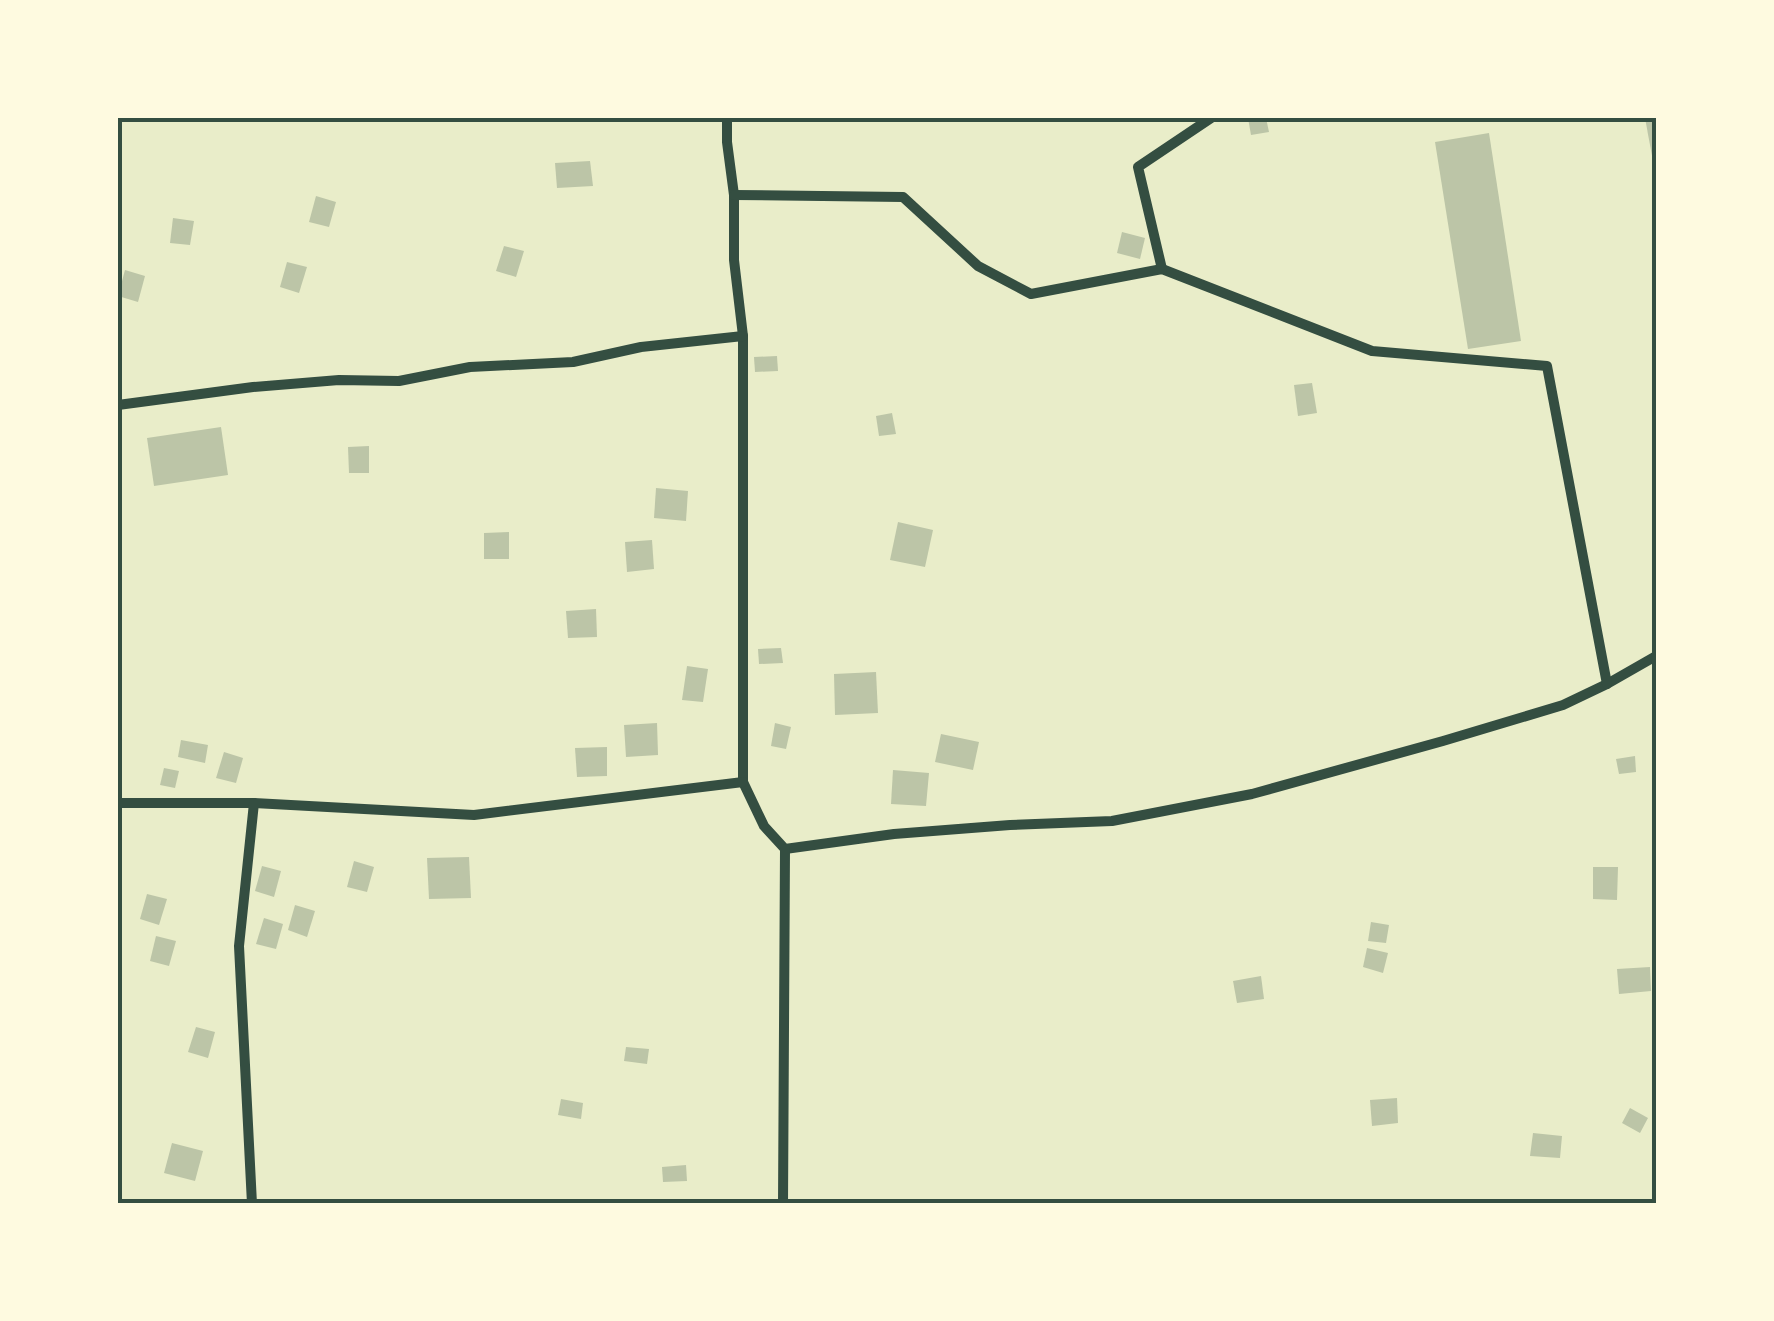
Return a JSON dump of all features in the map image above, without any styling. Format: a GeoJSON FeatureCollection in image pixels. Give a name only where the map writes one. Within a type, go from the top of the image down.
{"type":"FeatureCollection","features":[{"type":"Feature","properties":{"kind":"street"},"geometry":{"type":"LineString","coordinates":[[726,118],[734,195],[734,260],[743,336],[743,782],[764,826],[785,849],[783,1204]]}},
{"type":"Feature","properties":{"kind":"street"},"geometry":{"type":"LineString","coordinates":[[1162,269],[1138,167],[1211,118]]}},
{"type":"Feature","properties":{"kind":"street"},"geometry":{"type":"LineString","coordinates":[[734,195],[903,198],[978,266],[1031,294],[1162,269],[1372,351],[1547,366],[1607,684]]}},
{"type":"Feature","properties":{"kind":"street"},"geometry":{"type":"LineString","coordinates":[[118,405],[304,382],[399,382],[470,367],[573,362],[641,347],[743,336]]}},
{"type":"Feature","properties":{"kind":"street"},"geometry":{"type":"LineString","coordinates":[[785,849],[894,834],[1112,822],[1252,794],[1563,705],[1656,656]]}},
{"type":"Feature","properties":{"kind":"street"},"geometry":{"type":"LineString","coordinates":[[118,803],[254,803],[474,814],[743,782]]}},
{"type":"Feature","properties":{"kind":"street"},"geometry":{"type":"LineString","coordinates":[[252,1204],[239,946],[254,803]]}},
{"type":"Feature","properties":{"kind":"building"},"geometry":{"type":"Polygon","coordinates":[[[1248,118],[1266,118],[1269,132],[1251,135],[1248,118]]]}},
{"type":"Feature","properties":{"kind":"building"},"geometry":{"type":"Polygon","coordinates":[[[1645,118],[1656,118],[1656,172],[1655,172],[1645,118]]]}},
{"type":"Feature","properties":{"kind":"building"},"geometry":{"type":"Polygon","coordinates":[[[1489,133],[1521,341],[1468,349],[1435,142],[1489,133]]]}},
{"type":"Feature","properties":{"kind":"building"},"geometry":{"type":"Polygon","coordinates":[[[590,161],[593,186],[557,188],[555,163],[590,161]]]}},
{"type":"Feature","properties":{"kind":"building"},"geometry":{"type":"Polygon","coordinates":[[[316,196],[336,202],[329,227],[309,222],[316,196]]]}},
{"type":"Feature","properties":{"kind":"building"},"geometry":{"type":"Polygon","coordinates":[[[173,218],[194,221],[190,245],[170,243],[173,218]]]}},
{"type":"Feature","properties":{"kind":"building"},"geometry":{"type":"Polygon","coordinates":[[[1122,232],[1145,238],[1140,259],[1117,253],[1122,232]]]}},
{"type":"Feature","properties":{"kind":"building"},"geometry":{"type":"Polygon","coordinates":[[[504,246],[524,251],[516,277],[496,271],[504,246]]]}},
{"type":"Feature","properties":{"kind":"building"},"geometry":{"type":"Polygon","coordinates":[[[287,262],[307,267],[299,293],[280,287],[287,262]]]}},
{"type":"Feature","properties":{"kind":"building"},"geometry":{"type":"Polygon","coordinates":[[[125,270],[145,276],[138,302],[118,296],[125,270]]]}},
{"type":"Feature","properties":{"kind":"building"},"geometry":{"type":"Polygon","coordinates":[[[777,356],[778,371],[755,372],[754,357],[777,356]]]}},
{"type":"Feature","properties":{"kind":"building"},"geometry":{"type":"Polygon","coordinates":[[[1312,383],[1317,413],[1298,416],[1294,385],[1312,383]]]}},
{"type":"Feature","properties":{"kind":"building"},"geometry":{"type":"Polygon","coordinates":[[[892,413],[896,434],[879,436],[876,416],[892,413]]]}},
{"type":"Feature","properties":{"kind":"building"},"geometry":{"type":"Polygon","coordinates":[[[221,427],[228,475],[154,486],[147,438],[221,427]]]}},
{"type":"Feature","properties":{"kind":"building"},"geometry":{"type":"Polygon","coordinates":[[[369,446],[369,473],[349,473],[348,447],[369,446]]]}},
{"type":"Feature","properties":{"kind":"building"},"geometry":{"type":"Polygon","coordinates":[[[656,488],[688,491],[686,521],[654,518],[656,488]]]}},
{"type":"Feature","properties":{"kind":"building"},"geometry":{"type":"Polygon","coordinates":[[[898,522],[933,530],[925,567],[890,560],[898,522]]]}},
{"type":"Feature","properties":{"kind":"building"},"geometry":{"type":"Polygon","coordinates":[[[509,532],[509,559],[484,559],[484,533],[509,532]]]}},
{"type":"Feature","properties":{"kind":"building"},"geometry":{"type":"Polygon","coordinates":[[[652,540],[654,569],[627,572],[625,542],[652,540]]]}},
{"type":"Feature","properties":{"kind":"building"},"geometry":{"type":"Polygon","coordinates":[[[596,609],[597,637],[568,638],[566,611],[596,609]]]}},
{"type":"Feature","properties":{"kind":"building"},"geometry":{"type":"Polygon","coordinates":[[[781,648],[783,663],[759,664],[758,649],[781,648]]]}},
{"type":"Feature","properties":{"kind":"building"},"geometry":{"type":"Polygon","coordinates":[[[687,666],[708,669],[703,702],[682,700],[687,666]]]}},
{"type":"Feature","properties":{"kind":"building"},"geometry":{"type":"Polygon","coordinates":[[[876,672],[878,713],[835,715],[834,674],[876,672]]]}},
{"type":"Feature","properties":{"kind":"building"},"geometry":{"type":"Polygon","coordinates":[[[657,723],[658,755],[626,757],[624,725],[657,723]]]}},
{"type":"Feature","properties":{"kind":"building"},"geometry":{"type":"Polygon","coordinates":[[[775,723],[791,727],[786,749],[771,746],[775,723]]]}},
{"type":"Feature","properties":{"kind":"building"},"geometry":{"type":"Polygon","coordinates":[[[941,734],[979,742],[973,770],[935,762],[941,734]]]}},
{"type":"Feature","properties":{"kind":"building"},"geometry":{"type":"Polygon","coordinates":[[[181,740],[208,745],[205,763],[178,757],[181,740]]]}},
{"type":"Feature","properties":{"kind":"building"},"geometry":{"type":"Polygon","coordinates":[[[607,747],[607,776],[577,777],[575,748],[607,747]]]}},
{"type":"Feature","properties":{"kind":"building"},"geometry":{"type":"Polygon","coordinates":[[[224,752],[243,758],[236,783],[216,778],[224,752]]]}},
{"type":"Feature","properties":{"kind":"building"},"geometry":{"type":"Polygon","coordinates":[[[1635,756],[1636,772],[1619,774],[1616,759],[1635,756]]]}},
{"type":"Feature","properties":{"kind":"building"},"geometry":{"type":"Polygon","coordinates":[[[164,768],[179,771],[175,788],[160,785],[164,768]]]}},
{"type":"Feature","properties":{"kind":"building"},"geometry":{"type":"Polygon","coordinates":[[[893,770],[929,773],[926,806],[891,804],[893,770]]]}},
{"type":"Feature","properties":{"kind":"building"},"geometry":{"type":"Polygon","coordinates":[[[469,857],[471,898],[429,899],[427,858],[469,857]]]}},
{"type":"Feature","properties":{"kind":"building"},"geometry":{"type":"Polygon","coordinates":[[[354,861],[374,867],[367,892],[347,887],[354,861]]]}},
{"type":"Feature","properties":{"kind":"building"},"geometry":{"type":"Polygon","coordinates":[[[262,866],[281,871],[274,897],[255,891],[262,866]]]}},
{"type":"Feature","properties":{"kind":"building"},"geometry":{"type":"Polygon","coordinates":[[[1593,867],[1618,867],[1617,900],[1593,899],[1593,867]]]}},
{"type":"Feature","properties":{"kind":"building"},"geometry":{"type":"Polygon","coordinates":[[[147,894],[167,899],[159,925],[140,919],[147,894]]]}},
{"type":"Feature","properties":{"kind":"building"},"geometry":{"type":"Polygon","coordinates":[[[295,905],[315,911],[307,937],[288,930],[295,905]]]}},
{"type":"Feature","properties":{"kind":"building"},"geometry":{"type":"Polygon","coordinates":[[[264,918],[283,924],[276,949],[256,944],[264,918]]]}},
{"type":"Feature","properties":{"kind":"building"},"geometry":{"type":"Polygon","coordinates":[[[1371,922],[1389,925],[1386,943],[1368,941],[1371,922]]]}},
{"type":"Feature","properties":{"kind":"building"},"geometry":{"type":"Polygon","coordinates":[[[156,936],[176,941],[169,966],[150,961],[156,936]]]}},
{"type":"Feature","properties":{"kind":"building"},"geometry":{"type":"Polygon","coordinates":[[[1367,948],[1388,953],[1383,973],[1363,967],[1367,948]]]}},
{"type":"Feature","properties":{"kind":"building"},"geometry":{"type":"Polygon","coordinates":[[[1650,967],[1651,991],[1619,994],[1617,969],[1650,967]]]}},
{"type":"Feature","properties":{"kind":"building"},"geometry":{"type":"Polygon","coordinates":[[[1261,976],[1264,999],[1237,1003],[1233,981],[1261,976]]]}},
{"type":"Feature","properties":{"kind":"building"},"geometry":{"type":"Polygon","coordinates":[[[196,1027],[215,1032],[208,1058],[188,1052],[196,1027]]]}},
{"type":"Feature","properties":{"kind":"building"},"geometry":{"type":"Polygon","coordinates":[[[626,1047],[649,1049],[647,1064],[624,1061],[626,1047]]]}},
{"type":"Feature","properties":{"kind":"building"},"geometry":{"type":"Polygon","coordinates":[[[1397,1098],[1398,1123],[1372,1126],[1370,1100],[1397,1098]]]}},
{"type":"Feature","properties":{"kind":"building"},"geometry":{"type":"Polygon","coordinates":[[[561,1099],[583,1103],[581,1119],[558,1115],[561,1099]]]}},
{"type":"Feature","properties":{"kind":"building"},"geometry":{"type":"Polygon","coordinates":[[[1630,1108],[1648,1118],[1640,1133],[1622,1123],[1630,1108]]]}},
{"type":"Feature","properties":{"kind":"building"},"geometry":{"type":"Polygon","coordinates":[[[1533,1133],[1562,1136],[1560,1158],[1530,1156],[1533,1133]]]}},
{"type":"Feature","properties":{"kind":"building"},"geometry":{"type":"Polygon","coordinates":[[[172,1143],[203,1151],[195,1181],[164,1173],[172,1143]]]}},
{"type":"Feature","properties":{"kind":"building"},"geometry":{"type":"Polygon","coordinates":[[[686,1165],[687,1181],[663,1182],[662,1167],[686,1165]]]}}]}
